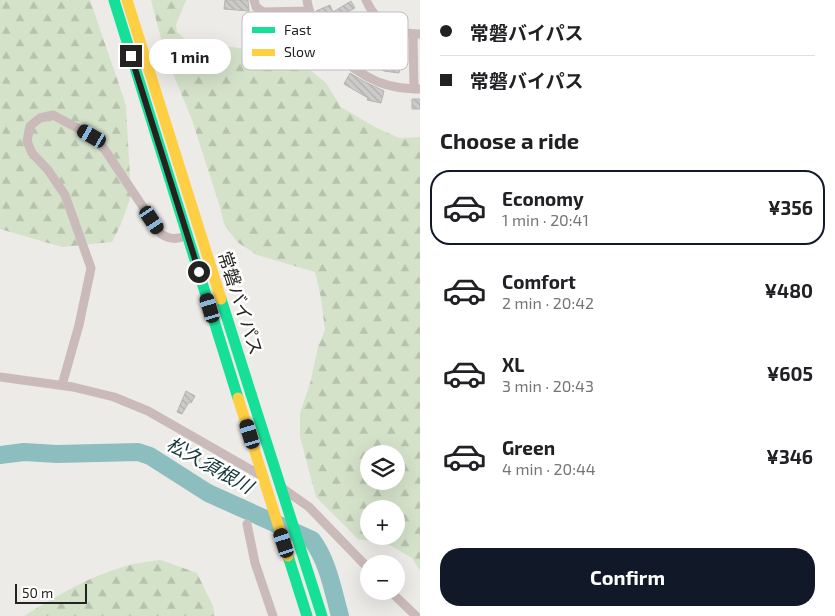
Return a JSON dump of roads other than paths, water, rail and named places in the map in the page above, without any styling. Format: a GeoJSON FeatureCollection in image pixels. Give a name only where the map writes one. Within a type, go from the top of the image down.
{"type":"FeatureCollection","features":[{"type":"Feature","properties":{"kind":"highway","name":"常磐バイパス"},"geometry":{"type":"LineString","coordinates":[[114,0],[307,616]]}},
{"type":"Feature","properties":{"kind":"highway","name":"常磐バイパス"},"geometry":{"type":"LineString","coordinates":[[127,0],[322,616]]}},
{"type":"Feature","properties":{"kind":"street"},"geometry":{"type":"LineString","coordinates":[[254,0],[256,8],[263,12],[309,11],[307,0]]}},
{"type":"Feature","properties":{"kind":"street"},"geometry":{"type":"LineString","coordinates":[[366,0],[372,12]]}},
{"type":"Feature","properties":{"kind":"street"},"geometry":{"type":"LineString","coordinates":[[358,70],[366,76],[392,86],[417,89],[417,34]]}},
{"type":"Feature","properties":{"kind":"street"},"geometry":{"type":"LineString","coordinates":[[62,385],[79,325],[91,268],[64,195],[48,170],[32,152],[27,140],[30,126],[40,118],[53,115],[92,136],[105,150],[161,234],[174,240],[188,236]]}},
{"type":"Feature","properties":{"kind":"street"},"geometry":{"type":"LineString","coordinates":[[0,377],[62,385],[114,397],[148,411],[296,497],[309,507],[360,560]]}},
{"type":"Feature","properties":{"kind":"street"},"geometry":{"type":"LineString","coordinates":[[247,524],[255,563],[273,616]]}},
{"type":"Feature","properties":{"kind":"street"},"geometry":{"type":"LineString","coordinates":[[399,600],[416,616]]}},
{"type":"Feature","properties":{"kind":"waterway","name":"松久須根川"},"geometry":{"type":"LineString","coordinates":[[0,455],[24,452],[57,454],[138,452],[150,456],[208,493],[312,540],[318,548],[326,567],[340,616]]}}]}
